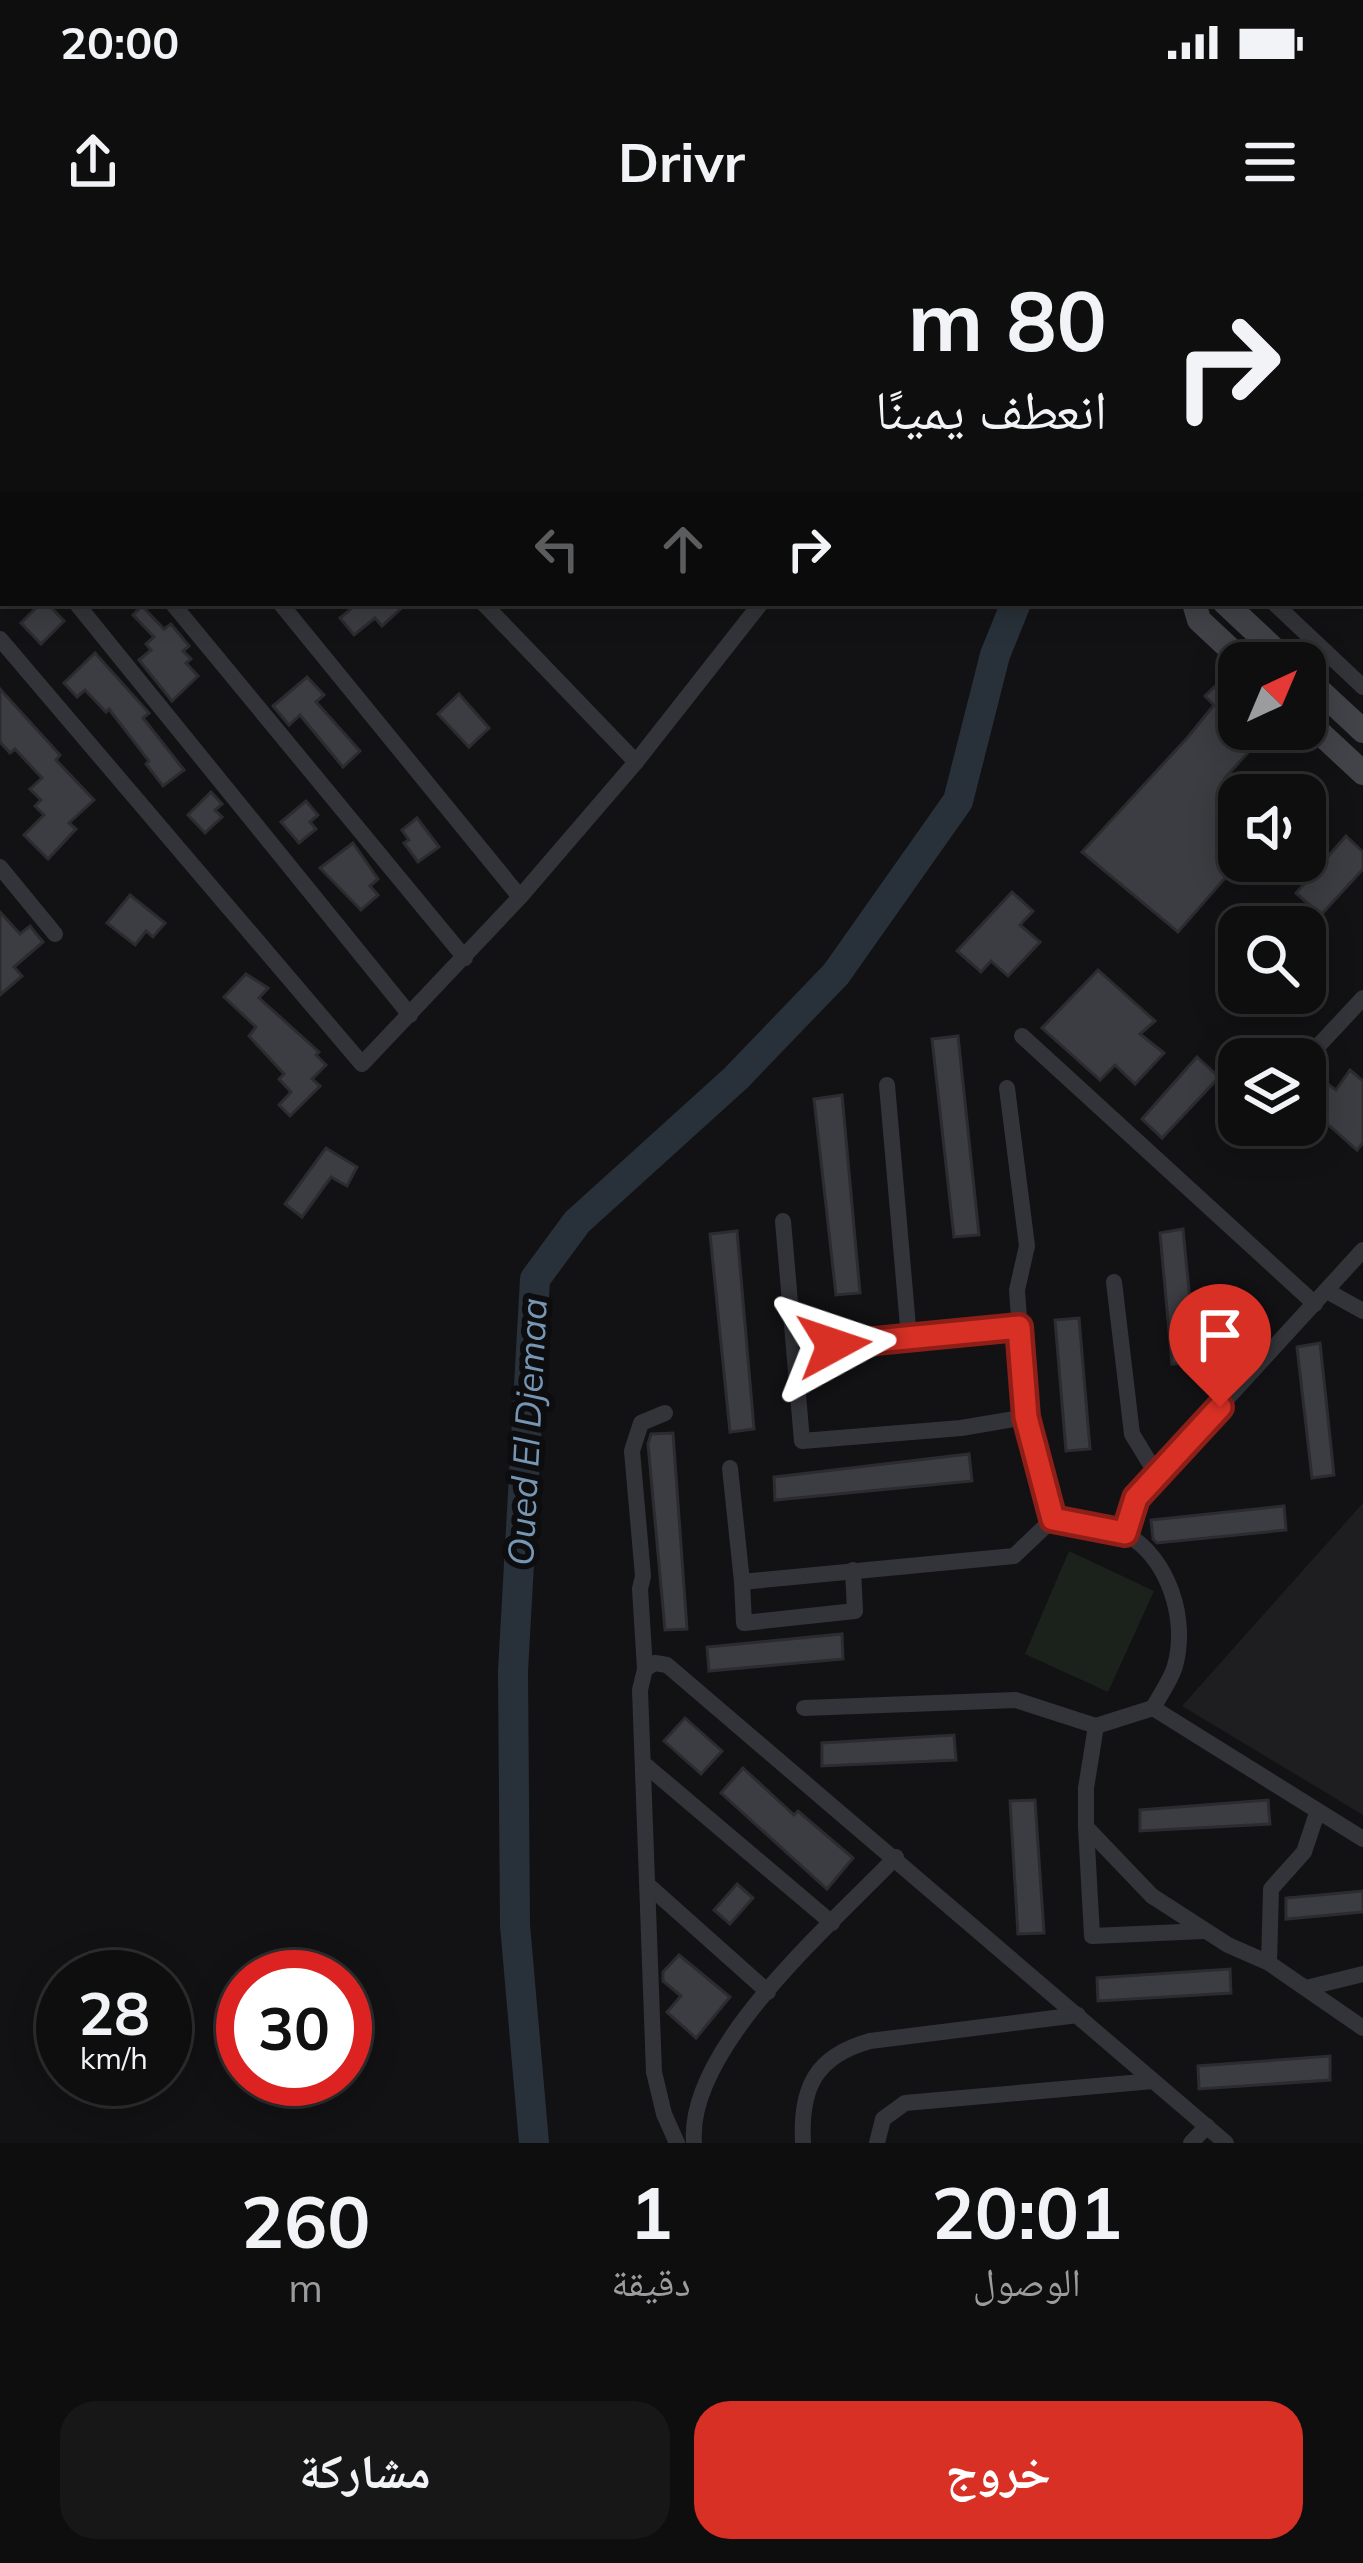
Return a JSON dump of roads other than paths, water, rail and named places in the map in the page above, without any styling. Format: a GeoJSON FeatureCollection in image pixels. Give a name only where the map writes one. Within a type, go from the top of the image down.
{"type":"FeatureCollection","features":[{"type":"Feature","properties":{"kind":"street"},"geometry":{"type":"LineString","coordinates":[[78,606],[410,1015]]}},
{"type":"Feature","properties":{"kind":"street"},"geometry":{"type":"LineString","coordinates":[[174,606],[466,958]]}},
{"type":"Feature","properties":{"kind":"street"},"geometry":{"type":"LineString","coordinates":[[282,606],[520,897]]}},
{"type":"Feature","properties":{"kind":"street"},"geometry":{"type":"LineString","coordinates":[[485,606],[636,762]]}},
{"type":"Feature","properties":{"kind":"street"},"geometry":{"type":"LineString","coordinates":[[0,639],[362,1064],[520,897],[636,762],[759,606]]}},
{"type":"Feature","properties":{"kind":"street"},"geometry":{"type":"LineString","coordinates":[[1195,606],[1199,620],[1223,642]]}},
{"type":"Feature","properties":{"kind":"street"},"geometry":{"type":"LineString","coordinates":[[1228,606],[1267,642]]}},
{"type":"Feature","properties":{"kind":"street"},"geometry":{"type":"LineString","coordinates":[[1277,606],[1363,687]]}},
{"type":"Feature","properties":{"kind":"street"},"geometry":{"type":"LineString","coordinates":[[1326,697],[1363,731]]}},
{"type":"Feature","properties":{"kind":"street"},"geometry":{"type":"LineString","coordinates":[[1326,738],[1363,772]]}},
{"type":"Feature","properties":{"kind":"street"},"geometry":{"type":"LineString","coordinates":[[0,867],[56,934]]}},
{"type":"Feature","properties":{"kind":"street"},"geometry":{"type":"LineString","coordinates":[[1326,1038],[1363,998]]}},
{"type":"Feature","properties":{"kind":"street"},"geometry":{"type":"LineString","coordinates":[[1022,1036],[1321,1298],[1363,1311]]}},
{"type":"Feature","properties":{"kind":"street"},"geometry":{"type":"LineString","coordinates":[[887,1085],[909,1338]]}},
{"type":"Feature","properties":{"kind":"street"},"geometry":{"type":"LineString","coordinates":[[1006,1088],[1027,1246],[1017,1290],[1026,1417],[1053,1519]]}},
{"type":"Feature","properties":{"kind":"street"},"geometry":{"type":"LineString","coordinates":[[783,1221],[802,1442],[961,1428],[1026,1417]]}},
{"type":"Feature","properties":{"kind":"street"},"geometry":{"type":"LineString","coordinates":[[1125,1533],[1136,1498],[1363,1250]]}},
{"type":"Feature","properties":{"kind":"street"},"geometry":{"type":"LineString","coordinates":[[1114,1282],[1132,1434],[1157,1475]]}},
{"type":"Feature","properties":{"kind":"street"},"geometry":{"type":"LineString","coordinates":[[796,1348],[1019,1327]]}},
{"type":"Feature","properties":{"kind":"street"},"geometry":{"type":"LineString","coordinates":[[665,1413],[641,1423],[632,1451],[643,1576],[645,1670],[640,1690],[654,2072],[676,2143]]}},
{"type":"Feature","properties":{"kind":"street"},"geometry":{"type":"LineString","coordinates":[[730,1468],[744,1623],[855,1611],[853,1570]]}},
{"type":"Feature","properties":{"kind":"street"},"geometry":{"type":"LineString","coordinates":[[804,1708],[1016,1700],[1096,1726],[1154,1708],[1175,1666],[1178,1625],[1172,1589],[1154,1557],[1125,1533],[1053,1519]]}},
{"type":"Feature","properties":{"kind":"street"},"geometry":{"type":"LineString","coordinates":[[742,1582],[1014,1556],[1053,1519]]}},
{"type":"Feature","properties":{"kind":"street"},"geometry":{"type":"LineString","coordinates":[[645,1670],[655,1663],[667,1665],[1226,2143]]}},
{"type":"Feature","properties":{"kind":"street"},"geometry":{"type":"LineString","coordinates":[[1154,1708],[1363,1839]]}},
{"type":"Feature","properties":{"kind":"street"},"geometry":{"type":"LineString","coordinates":[[1096,1726],[1085,1827],[1092,1936],[1204,1930]]}},
{"type":"Feature","properties":{"kind":"street"},"geometry":{"type":"LineString","coordinates":[[643,1763],[832,1923]]}},
{"type":"Feature","properties":{"kind":"street"},"geometry":{"type":"LineString","coordinates":[[1269,1963],[1270,1889],[1304,1852],[1317,1813]]}},
{"type":"Feature","properties":{"kind":"street"},"geometry":{"type":"LineString","coordinates":[[1085,1827],[1151,1896],[1269,1963],[1363,2028]]}},
{"type":"Feature","properties":{"kind":"street"},"geometry":{"type":"LineString","coordinates":[[694,2143],[702,2084],[735,2027],[896,1857]]}},
{"type":"Feature","properties":{"kind":"street"},"geometry":{"type":"LineString","coordinates":[[647,1885],[768,1992]]}},
{"type":"Feature","properties":{"kind":"street"},"geometry":{"type":"LineString","coordinates":[[1306,1988],[1363,1975]]}},
{"type":"Feature","properties":{"kind":"street"},"geometry":{"type":"LineString","coordinates":[[803,2143],[809,2087],[841,2049],[871,2041],[1078,2015]]}},
{"type":"Feature","properties":{"kind":"street"},"geometry":{"type":"LineString","coordinates":[[877,2143],[883,2119],[904,2104],[1154,2080]]}},
{"type":"Feature","properties":{"kind":"street"},"geometry":{"type":"LineString","coordinates":[[1191,2143],[1208,2126]]}},
{"type":"Feature","properties":{"kind":"waterway","name":"Oued El Djemaa"},"geometry":{"type":"LineString","coordinates":[[534,2143],[515,1925],[513,1671],[535,1279],[577,1222],[736,1078],[836,974],[958,801],[995,655],[1015,606]]}}]}
